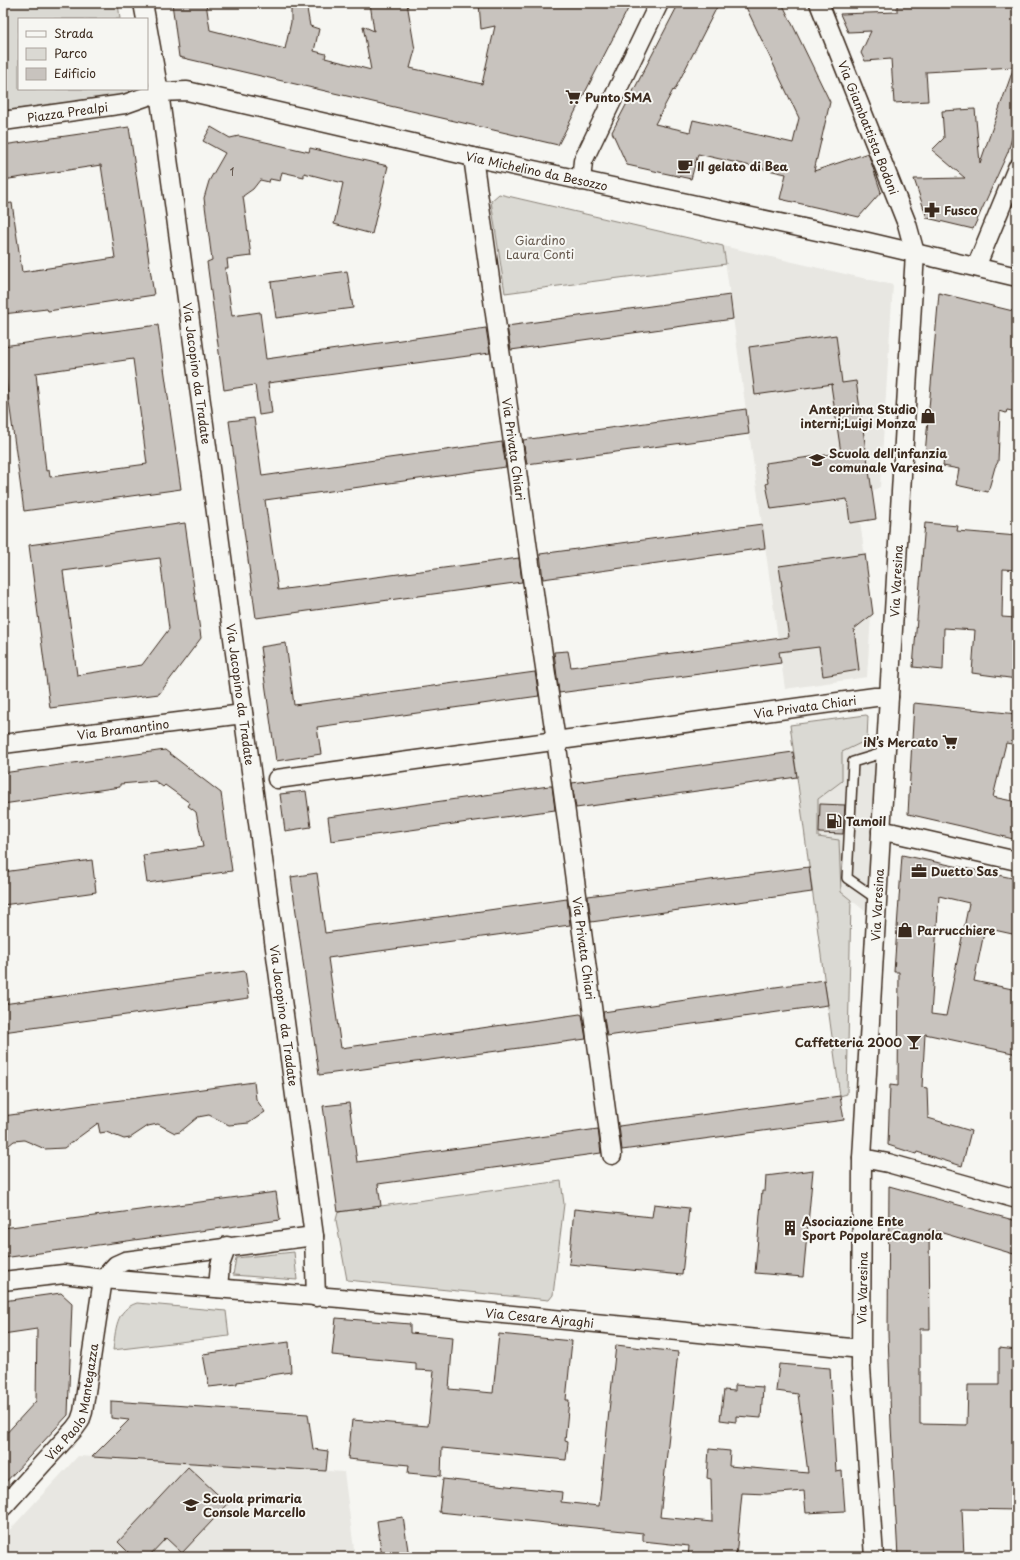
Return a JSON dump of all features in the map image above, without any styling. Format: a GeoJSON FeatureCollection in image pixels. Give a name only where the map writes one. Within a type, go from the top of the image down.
{"type":"FeatureCollection","features":[{"type":"Feature","properties":{"kind":"street"},"geometry":{"type":"LineString","coordinates":[[143,3],[146,18]]}},
{"type":"Feature","properties":{"kind":"street"},"geometry":{"type":"LineString","coordinates":[[581,181],[583,161],[658,3]]}},
{"type":"Feature","properties":{"kind":"street","name":"Via Giambattista Bodoni"},"geometry":{"type":"LineString","coordinates":[[819,3],[908,224],[915,253]]}},
{"type":"Feature","properties":{"kind":"street"},"geometry":{"type":"LineString","coordinates":[[148,31],[158,92]]}},
{"type":"Feature","properties":{"kind":"street","name":"Via Michelino da Besozzo"},"geometry":{"type":"LineString","coordinates":[[158,92],[187,91],[473,157],[915,253],[1017,277]]}},
{"type":"Feature","properties":{"kind":"street","name":"Piazza Prealpi"},"geometry":{"type":"LineString","coordinates":[[3,121],[125,104],[158,92]]}},
{"type":"Feature","properties":{"kind":"street","name":"Via Jacopino da Tradate"},"geometry":{"type":"LineString","coordinates":[[158,92],[314,1236],[316,1297]]}},
{"type":"Feature","properties":{"kind":"street","name":"Via Privata Chiari"},"geometry":{"type":"LineString","coordinates":[[473,157],[556,741],[612,1155]]}},
{"type":"Feature","properties":{"kind":"street"},"geometry":{"type":"LineString","coordinates":[[976,267],[1017,168]]}},
{"type":"Feature","properties":{"kind":"street","name":"Via Varesina"},"geometry":{"type":"LineString","coordinates":[[874,1557],[861,1349],[862,1158],[886,752],[882,697],[915,253]]}},
{"type":"Feature","properties":{"kind":"street","name":"Via Privata Chiari"},"geometry":{"type":"LineString","coordinates":[[277,780],[882,697]]}},
{"type":"Feature","properties":{"kind":"street","name":"Via Bramantino"},"geometry":{"type":"LineString","coordinates":[[3,744],[243,714]]}},
{"type":"Feature","properties":{"kind":"street"},"geometry":{"type":"LineString","coordinates":[[881,832],[894,833],[1017,860]]}},
{"type":"Feature","properties":{"kind":"street"},"geometry":{"type":"LineString","coordinates":[[862,1158],[888,1163],[1017,1199]]}},
{"type":"Feature","properties":{"kind":"street"},"geometry":{"type":"LineString","coordinates":[[104,1279],[116,1264],[125,1261],[227,1246],[314,1236]]}},
{"type":"Feature","properties":{"kind":"street"},"geometry":{"type":"LineString","coordinates":[[218,1288],[220,1265],[227,1246]]}},
{"type":"Feature","properties":{"kind":"street","name":"Via Cesare Ajraghi"},"geometry":{"type":"LineString","coordinates":[[3,1281],[64,1274],[104,1279],[316,1297],[861,1349]]}},
{"type":"Feature","properties":{"kind":"street","name":"Via Paolo Mantegazza"},"geometry":{"type":"LineString","coordinates":[[3,1507],[80,1421],[83,1412],[104,1279]]}},
{"type":"Feature","properties":{"kind":"lane"},"geometry":{"type":"LineString","coordinates":[[877,899],[847,878],[852,762],[886,752]]}},
{"type":"Feature","properties":{"kind":"shaded area","name":"Scuola dell'infanzia comunale Varesina"},"geometry":{"type":"Polygon","coordinates":[[[723,246],[893,285],[880,487],[872,491],[876,519],[860,522],[873,614],[871,616],[867,677],[785,689],[723,246]]]}},
{"type":"Feature","properties":{"kind":"shaded area"},"geometry":{"type":"Polygon","coordinates":[[[889,729],[875,919],[841,892],[839,840],[818,837],[818,798],[842,781],[842,752],[889,729]]]}},
{"type":"Feature","properties":{"kind":"shaded area","name":"Scuola primaria Console Marcello"},"geometry":{"type":"Polygon","coordinates":[[[78,1456],[344,1472],[355,1557],[3,1557],[3,1537],[78,1456]]]}},
{"type":"Feature","properties":{"kind":"green space"},"geometry":{"type":"Polygon","coordinates":[[[3,3],[118,3],[120,18],[18,18],[18,90],[129,90],[130,94],[3,111],[3,3]]]}},
{"type":"Feature","properties":{"kind":"green space","name":"Giardino Laura Conti"},"geometry":{"type":"Polygon","coordinates":[[[499,194],[723,246],[726,264],[505,293],[491,201],[499,194]]]}},
{"type":"Feature","properties":{"kind":"green space"},"geometry":{"type":"Polygon","coordinates":[[[866,715],[868,716],[867,740],[842,752],[842,781],[818,799],[818,837],[839,840],[841,892],[851,900],[847,1094],[840,1096],[790,725],[866,715]]]}},
{"type":"Feature","properties":{"kind":"green space"},"geometry":{"type":"Polygon","coordinates":[[[561,1181],[564,1204],[553,1295],[549,1300],[347,1280],[336,1220],[338,1212],[561,1181]]]}},
{"type":"Feature","properties":{"kind":"green space"},"geometry":{"type":"Polygon","coordinates":[[[294,1252],[297,1280],[233,1275],[236,1258],[294,1252]]]}},
{"type":"Feature","properties":{"kind":"green space"},"geometry":{"type":"Polygon","coordinates":[[[137,1303],[226,1311],[229,1336],[113,1350],[116,1328],[124,1310],[137,1303]]]}},
{"type":"Feature","properties":{"kind":"building"},"geometry":{"type":"Polygon","coordinates":[[[172,3],[206,3],[210,30],[285,49],[291,22],[291,3],[306,3],[310,26],[319,29],[314,51],[326,54],[325,58],[371,70],[363,26],[374,31],[370,3],[407,3],[415,50],[410,68],[482,84],[495,26],[481,29],[479,3],[631,3],[558,145],[179,57],[172,3]]]}},
{"type":"Feature","properties":{"kind":"building"},"geometry":{"type":"Polygon","coordinates":[[[679,3],[719,3],[674,91],[673,90],[655,124],[690,132],[693,120],[793,143],[799,118],[744,3],[782,3],[830,102],[814,171],[868,153],[881,192],[859,217],[780,199],[786,174],[698,154],[691,179],[627,165],[612,132],[679,3]]]}},
{"type":"Feature","properties":{"kind":"building"},"geometry":{"type":"Polygon","coordinates":[[[897,3],[966,3],[966,6],[1017,3],[1017,105],[1013,134],[1008,152],[973,229],[927,218],[914,179],[965,178],[932,150],[944,138],[942,111],[975,109],[980,163],[1014,67],[926,72],[928,101],[894,103],[891,59],[865,61],[861,53],[871,31],[848,32],[840,14],[897,12],[897,3]]]}},
{"type":"Feature","properties":{"kind":"building"},"geometry":{"type":"Polygon","coordinates":[[[129,127],[154,295],[48,311],[47,309],[3,314],[3,204],[12,203],[22,272],[115,258],[101,165],[3,180],[3,145],[129,127]]]}},
{"type":"Feature","properties":{"kind":"building"},"geometry":{"type":"Polygon","coordinates":[[[211,127],[230,138],[239,136],[309,152],[310,148],[388,166],[372,234],[334,224],[343,183],[304,173],[304,177],[282,172],[280,181],[270,179],[269,182],[260,180],[253,189],[243,196],[251,256],[227,259],[228,268],[225,268],[232,316],[260,312],[266,359],[486,328],[490,353],[268,383],[272,413],[259,415],[255,385],[224,390],[207,262],[212,260],[204,198],[209,181],[225,153],[203,141],[211,127]]]}},
{"type":"Feature","properties":{"kind":"building"},"geometry":{"type":"Polygon","coordinates":[[[347,271],[353,308],[276,318],[271,282],[347,271]]]}},
{"type":"Feature","properties":{"kind":"building"},"geometry":{"type":"Polygon","coordinates":[[[939,293],[1017,312],[1017,345],[1012,372],[1017,373],[1017,412],[1007,410],[1006,413],[1000,411],[998,462],[995,467],[988,492],[956,485],[959,469],[943,466],[944,456],[925,454],[939,293]]]}},
{"type":"Feature","properties":{"kind":"building"},"geometry":{"type":"Polygon","coordinates":[[[730,295],[733,319],[511,350],[507,326],[730,295]]]}},
{"type":"Feature","properties":{"kind":"building"},"geometry":{"type":"Polygon","coordinates":[[[158,325],[181,489],[24,511],[3,358],[3,346],[158,325]],[[133,359],[36,373],[46,471],[49,470],[50,477],[147,464],[133,359]]]}},
{"type":"Feature","properties":{"kind":"building"},"geometry":{"type":"Polygon","coordinates":[[[836,335],[842,383],[856,381],[876,519],[850,523],[847,499],[771,509],[766,484],[768,483],[765,463],[841,453],[831,385],[833,384],[755,395],[749,347],[836,335]]]}},
{"type":"Feature","properties":{"kind":"building"},"geometry":{"type":"Polygon","coordinates":[[[746,409],[749,434],[527,464],[523,440],[746,409]]]}},
{"type":"Feature","properties":{"kind":"building"},"geometry":{"type":"Polygon","coordinates":[[[254,418],[262,476],[502,442],[506,467],[265,500],[278,590],[519,558],[522,582],[256,618],[229,421],[254,418]]]}},
{"type":"Feature","properties":{"kind":"building"},"geometry":{"type":"Polygon","coordinates":[[[185,523],[201,638],[159,694],[50,708],[29,545],[185,523]],[[160,558],[63,571],[77,675],[142,665],[169,629],[160,558]]]}},
{"type":"Feature","properties":{"kind":"building"},"geometry":{"type":"Polygon","coordinates":[[[925,523],[958,526],[957,531],[1017,536],[1017,570],[1003,569],[1002,617],[1016,618],[1015,634],[1017,634],[1017,679],[972,673],[975,630],[944,628],[943,670],[913,667],[925,523]]]}},
{"type":"Feature","properties":{"kind":"building"},"geometry":{"type":"Polygon","coordinates":[[[762,524],[765,548],[543,579],[540,554],[762,524]]]}},
{"type":"Feature","properties":{"kind":"building"},"geometry":{"type":"Polygon","coordinates":[[[865,554],[873,614],[854,629],[859,670],[823,676],[819,647],[779,652],[781,663],[559,693],[554,652],[568,651],[571,667],[789,637],[779,566],[865,554]]]}},
{"type":"Feature","properties":{"kind":"building"},"geometry":{"type":"Polygon","coordinates":[[[286,643],[294,705],[535,672],[539,696],[317,727],[321,754],[276,761],[260,647],[286,643]]]}},
{"type":"Feature","properties":{"kind":"building"},"geometry":{"type":"Polygon","coordinates":[[[914,703],[1017,714],[1017,745],[1006,743],[993,797],[1017,802],[1017,840],[908,814],[914,703]]]}},
{"type":"Feature","properties":{"kind":"building"},"geometry":{"type":"Polygon","coordinates":[[[165,750],[221,793],[232,871],[147,883],[143,855],[203,847],[196,812],[188,806],[190,803],[165,785],[163,787],[155,781],[120,784],[120,787],[3,804],[3,773],[165,750]]]}},
{"type":"Feature","properties":{"kind":"building"},"geometry":{"type":"Polygon","coordinates":[[[793,752],[797,777],[576,808],[572,783],[793,752]]]}},
{"type":"Feature","properties":{"kind":"building"},"geometry":{"type":"Polygon","coordinates":[[[552,786],[555,810],[331,841],[328,817],[552,786]]]}},
{"type":"Feature","properties":{"kind":"building"},"geometry":{"type":"Polygon","coordinates":[[[306,791],[311,827],[285,831],[280,794],[306,791]]]}},
{"type":"Feature","properties":{"kind":"building"},"geometry":{"type":"Polygon","coordinates":[[[820,804],[845,805],[843,834],[819,833],[820,804]]]}},
{"type":"Feature","properties":{"kind":"building"},"geometry":{"type":"Polygon","coordinates":[[[902,855],[1017,879],[1017,935],[985,928],[974,981],[1017,990],[1017,1054],[925,1034],[922,1087],[927,1088],[928,1118],[971,1131],[962,1166],[888,1145],[890,1085],[898,1086],[899,972],[894,972],[902,855]],[[939,896],[931,1014],[946,1016],[969,903],[939,896]]]}},
{"type":"Feature","properties":{"kind":"building"},"geometry":{"type":"Polygon","coordinates":[[[92,860],[96,892],[3,905],[3,872],[92,860]]]}},
{"type":"Feature","properties":{"kind":"building"},"geometry":{"type":"Polygon","coordinates":[[[809,867],[812,892],[591,922],[588,896],[809,867]]]}},
{"type":"Feature","properties":{"kind":"building"},"geometry":{"type":"Polygon","coordinates":[[[317,873],[325,933],[567,899],[570,925],[328,958],[341,1048],[580,1014],[582,1015],[586,1039],[319,1075],[291,877],[317,873]]]}},
{"type":"Feature","properties":{"kind":"building"},"geometry":{"type":"Polygon","coordinates":[[[245,971],[249,998],[3,1032],[3,1004],[245,971]]]}},
{"type":"Feature","properties":{"kind":"building"},"geometry":{"type":"Polygon","coordinates":[[[824,980],[828,1005],[607,1036],[603,1012],[824,980]]]}},
{"type":"Feature","properties":{"kind":"building"},"geometry":{"type":"Polygon","coordinates":[[[254,1082],[256,1099],[265,1112],[249,1123],[229,1125],[209,1115],[198,1117],[180,1132],[175,1133],[158,1124],[148,1126],[130,1138],[124,1139],[106,1132],[100,1133],[98,1123],[64,1148],[45,1149],[24,1140],[14,1141],[3,1150],[3,1116],[254,1082]]]}},
{"type":"Feature","properties":{"kind":"building"},"geometry":{"type":"Polygon","coordinates":[[[840,1096],[844,1120],[622,1150],[619,1126],[840,1096]]]}},
{"type":"Feature","properties":{"kind":"building"},"geometry":{"type":"Polygon","coordinates":[[[349,1103],[357,1162],[598,1129],[601,1153],[378,1184],[381,1206],[338,1212],[323,1106],[349,1103]]]}},
{"type":"Feature","properties":{"kind":"building"},"geometry":{"type":"Polygon","coordinates":[[[813,1170],[803,1277],[755,1273],[762,1191],[765,1191],[766,1176],[813,1170]]]}},
{"type":"Feature","properties":{"kind":"building"},"geometry":{"type":"Polygon","coordinates":[[[889,1186],[1017,1221],[1017,1255],[929,1229],[930,1329],[920,1329],[920,1424],[967,1425],[968,1385],[999,1385],[999,1348],[1017,1350],[1017,1510],[962,1509],[964,1557],[898,1557],[888,1332],[889,1186]]]}},
{"type":"Feature","properties":{"kind":"building"},"geometry":{"type":"Polygon","coordinates":[[[276,1192],[280,1220],[3,1258],[3,1228],[276,1192]]]}},
{"type":"Feature","properties":{"kind":"building"},"geometry":{"type":"Polygon","coordinates":[[[654,1204],[689,1208],[682,1275],[569,1264],[574,1209],[652,1217],[654,1204]]]}},
{"type":"Feature","properties":{"kind":"building"},"geometry":{"type":"Polygon","coordinates":[[[61,1293],[72,1303],[68,1415],[3,1485],[3,1437],[36,1401],[37,1329],[3,1334],[3,1301],[61,1293]]]}},
{"type":"Feature","properties":{"kind":"building"},"geometry":{"type":"Polygon","coordinates":[[[336,1318],[410,1324],[410,1333],[453,1337],[449,1389],[493,1393],[499,1334],[572,1341],[566,1400],[569,1400],[565,1441],[568,1442],[566,1460],[442,1448],[441,1476],[408,1473],[409,1465],[348,1459],[352,1420],[428,1426],[434,1371],[416,1370],[416,1363],[332,1355],[336,1318]]]}},
{"type":"Feature","properties":{"kind":"building"},"geometry":{"type":"Polygon","coordinates":[[[289,1342],[291,1372],[237,1382],[237,1384],[209,1387],[203,1354],[289,1342]]]}},
{"type":"Feature","properties":{"kind":"building"},"geometry":{"type":"Polygon","coordinates":[[[616,1345],[678,1352],[660,1517],[712,1522],[711,1479],[707,1478],[709,1449],[730,1451],[729,1466],[808,1473],[798,1394],[776,1391],[779,1364],[830,1368],[836,1472],[842,1471],[845,1511],[806,1513],[804,1491],[767,1494],[742,1493],[736,1557],[688,1557],[689,1546],[643,1541],[643,1533],[439,1512],[443,1479],[562,1492],[561,1502],[599,1506],[616,1345]]]}},
{"type":"Feature","properties":{"kind":"building"},"geometry":{"type":"Polygon","coordinates":[[[735,1385],[763,1387],[761,1418],[736,1416],[736,1422],[720,1420],[724,1390],[735,1391],[735,1385]]]}},
{"type":"Feature","properties":{"kind":"building"},"geometry":{"type":"Polygon","coordinates":[[[111,1401],[308,1414],[313,1449],[328,1451],[326,1471],[92,1457],[129,1420],[111,1418],[111,1401]]]}},
{"type":"Feature","properties":{"kind":"building"},"geometry":{"type":"Polygon","coordinates":[[[188,1467],[228,1504],[182,1553],[166,1538],[148,1557],[133,1557],[118,1542],[188,1467]]]}},
{"type":"Feature","properties":{"kind":"building"},"geometry":{"type":"Polygon","coordinates":[[[403,1517],[409,1557],[382,1557],[377,1521],[403,1517]]]}},
{"type":"Feature","properties":{"kind":"place","name":"Punto SMA"},"geometry":{"type":"Point","coordinates":[573,97]}},
{"type":"Feature","properties":{"kind":"place","name":"Il gelato di Bea"},"geometry":{"type":"Point","coordinates":[685,166]}},
{"type":"Feature","properties":{"kind":"place","name":"Fusco"},"geometry":{"type":"Point","coordinates":[932,210]}},
{"type":"Feature","properties":{"kind":"place","name":"Anteprima Studio interni;Luigi Monza"},"geometry":{"type":"Point","coordinates":[928,416]}},
{"type":"Feature","properties":{"kind":"place","name":"Scuola dell'infanzia comunale Varesina"},"geometry":{"type":"Point","coordinates":[817,460]}},
{"type":"Feature","properties":{"kind":"place","name":"iN’s Mercato"},"geometry":{"type":"Point","coordinates":[950,742]}},
{"type":"Feature","properties":{"kind":"place","name":"Tamoil"},"geometry":{"type":"Point","coordinates":[834,821]}},
{"type":"Feature","properties":{"kind":"place","name":"Duetto Sas"},"geometry":{"type":"Point","coordinates":[919,871]}},
{"type":"Feature","properties":{"kind":"place","name":"Parrucchiere"},"geometry":{"type":"Point","coordinates":[905,930]}},
{"type":"Feature","properties":{"kind":"place","name":"Caffetteria 2000"},"geometry":{"type":"Point","coordinates":[914,1042]}},
{"type":"Feature","properties":{"kind":"place","name":"Asociazione Ente Sport PopolareCagnola"},"geometry":{"type":"Point","coordinates":[790,1228]}},
{"type":"Feature","properties":{"kind":"place","name":"Scuola primaria Console Marcello"},"geometry":{"type":"Point","coordinates":[191,1505]}}]}
